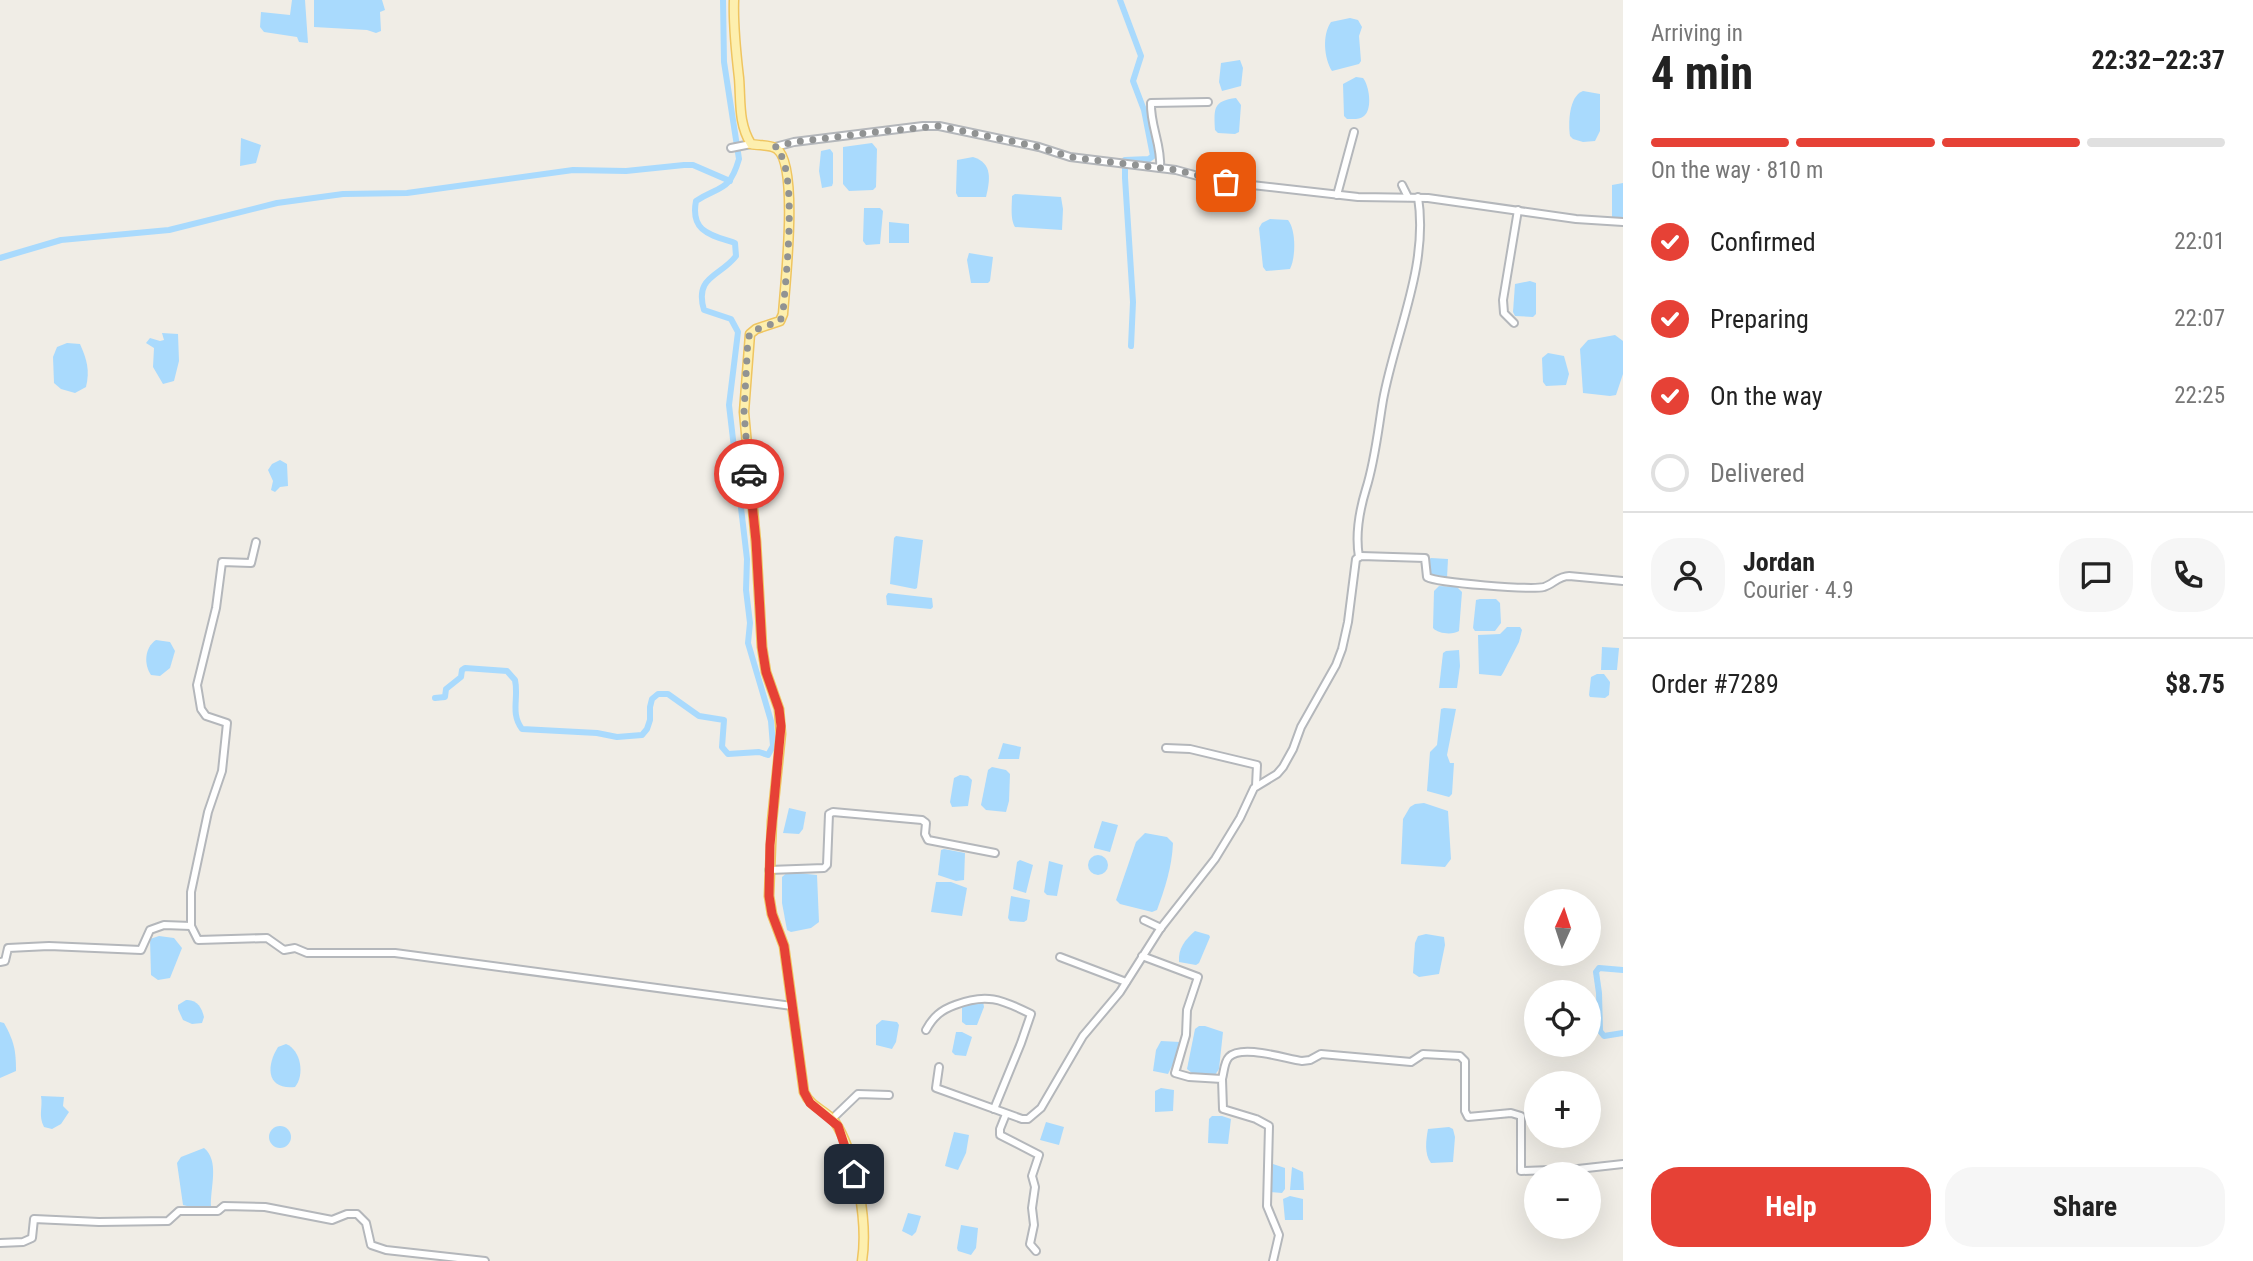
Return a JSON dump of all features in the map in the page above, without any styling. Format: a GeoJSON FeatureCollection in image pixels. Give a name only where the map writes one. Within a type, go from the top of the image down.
{"type":"FeatureCollection","features":[{"type":"Feature","properties":{"kind":"main road"},"geometry":{"type":"LineString","coordinates":[[734,0],[734,39],[740,111],[748,145],[775,147],[781,154],[790,201],[783,314],[780,321],[756,329],[750,334],[744,412],[756,541],[762,647],[781,726],[769,870],[771,906],[784,946],[804,1092],[813,1106],[838,1126],[842,1137],[865,1223],[862,1261]]}},
{"type":"Feature","properties":{"kind":"street"},"geometry":{"type":"LineString","coordinates":[[1160,168],[1161,155],[1152,120],[1151,103],[1208,102]]}},
{"type":"Feature","properties":{"kind":"street"},"geometry":{"type":"LineString","coordinates":[[775,147],[794,142],[933,126],[1039,147],[1070,157],[1184,171],[1216,181],[1372,198],[1418,197],[1576,219],[1623,222]]}},
{"type":"Feature","properties":{"kind":"street"},"geometry":{"type":"LineString","coordinates":[[1338,195],[1354,132]]}},
{"type":"Feature","properties":{"kind":"street"},"geometry":{"type":"LineString","coordinates":[[731,148],[748,145]]}},
{"type":"Feature","properties":{"kind":"street"},"geometry":{"type":"LineString","coordinates":[[1402,185],[1408,197]]}},
{"type":"Feature","properties":{"kind":"street"},"geometry":{"type":"LineString","coordinates":[[1256,786],[1277,774],[1283,767],[1301,727],[1336,665],[1348,622],[1356,559],[1359,557],[1359,517],[1417,262],[1421,221],[1418,197]]}},
{"type":"Feature","properties":{"kind":"street"},"geometry":{"type":"LineString","coordinates":[[1514,323],[1504,313],[1503,300],[1518,210]]}},
{"type":"Feature","properties":{"kind":"street"},"geometry":{"type":"LineString","coordinates":[[256,542],[251,564],[222,562],[216,608],[197,685],[201,709],[206,716],[227,723],[222,771],[208,812],[191,892],[191,926],[198,940],[267,938],[284,950],[295,948],[307,953],[395,953],[792,1006]]}},
{"type":"Feature","properties":{"kind":"street"},"geometry":{"type":"LineString","coordinates":[[1359,557],[1425,558],[1427,577],[1433,581],[1541,587],[1563,576],[1623,581]]}},
{"type":"Feature","properties":{"kind":"street"},"geometry":{"type":"LineString","coordinates":[[939,1067],[936,1088],[1006,1114],[1028,1119],[1041,1108],[1083,1035],[1112,1002],[1161,928],[1215,859],[1256,786],[1257,765],[1189,749],[1166,748]]}},
{"type":"Feature","properties":{"kind":"street"},"geometry":{"type":"LineString","coordinates":[[769,870],[824,868],[827,865],[829,814],[836,811],[922,820],[926,823],[925,834],[928,840],[995,853]]}},
{"type":"Feature","properties":{"kind":"street"},"geometry":{"type":"LineString","coordinates":[[1144,920],[1161,928]]}},
{"type":"Feature","properties":{"kind":"street"},"geometry":{"type":"LineString","coordinates":[[0,962],[5,961],[8,948],[49,946],[141,950],[150,930],[164,925],[191,926]]}},
{"type":"Feature","properties":{"kind":"street"},"geometry":{"type":"LineString","coordinates":[[1142,956],[1198,977],[1187,1010],[1186,1035],[1175,1073],[1189,1077],[1222,1079]]}},
{"type":"Feature","properties":{"kind":"street"},"geometry":{"type":"LineString","coordinates":[[1060,957],[1126,982]]}},
{"type":"Feature","properties":{"kind":"street"},"geometry":{"type":"LineString","coordinates":[[926,1030],[932,1019],[945,1009],[979,997],[1009,1003],[1031,1014],[994,1109]]}},
{"type":"Feature","properties":{"kind":"street"},"geometry":{"type":"LineString","coordinates":[[1273,1261],[1279,1235],[1267,1206],[1269,1126],[1223,1109],[1222,1079],[1229,1057],[1234,1054],[1245,1051],[1302,1061],[1321,1054],[1411,1062],[1423,1054],[1460,1056],[1465,1061],[1468,1117],[1511,1113],[1521,1116],[1521,1171],[1577,1170],[1623,1164]]}},
{"type":"Feature","properties":{"kind":"street"},"geometry":{"type":"LineString","coordinates":[[832,1119],[858,1094],[890,1095]]}},
{"type":"Feature","properties":{"kind":"street"},"geometry":{"type":"LineString","coordinates":[[1006,1114],[1000,1135],[1039,1155],[1032,1176],[1035,1187],[1032,1209],[1034,1225],[1030,1244],[1036,1251]]}},
{"type":"Feature","properties":{"kind":"street"},"geometry":{"type":"LineString","coordinates":[[0,1242],[23,1242],[32,1238],[34,1219],[168,1221],[179,1211],[218,1211],[224,1206],[241,1206],[284,1209],[332,1220],[346,1213],[357,1214],[366,1223],[371,1245],[386,1250],[485,1261]]}},
{"type":"Feature","properties":{"kind":"water"},"geometry":{"type":"Polygon","coordinates":[[[292,0],[305,0],[308,43],[299,42],[297,37],[264,32],[260,27],[261,12],[290,15],[292,0]]]}},
{"type":"Feature","properties":{"kind":"water"},"geometry":{"type":"Polygon","coordinates":[[[314,0],[382,0],[385,10],[380,12],[381,31],[376,33],[367,30],[314,27],[314,0]]]}},
{"type":"Feature","properties":{"kind":"water"},"geometry":{"type":"Polygon","coordinates":[[[1350,18],[1358,20],[1362,27],[1359,36],[1361,61],[1359,64],[1332,71],[1325,46],[1328,27],[1331,22],[1350,18]]]}},
{"type":"Feature","properties":{"kind":"water"},"geometry":{"type":"Polygon","coordinates":[[[1240,60],[1243,68],[1241,86],[1222,91],[1219,82],[1221,63],[1240,60]]]}},
{"type":"Feature","properties":{"kind":"water"},"geometry":{"type":"Polygon","coordinates":[[[1356,77],[1365,81],[1369,97],[1367,113],[1356,119],[1347,119],[1344,116],[1343,84],[1356,77]]]}},
{"type":"Feature","properties":{"kind":"water"},"geometry":{"type":"Polygon","coordinates":[[[1583,91],[1600,94],[1600,131],[1595,141],[1583,142],[1570,136],[1572,104],[1583,91]]]}},
{"type":"Feature","properties":{"kind":"water"},"geometry":{"type":"Polygon","coordinates":[[[1236,98],[1241,105],[1239,132],[1218,133],[1215,130],[1217,107],[1223,101],[1236,98]]]}},
{"type":"Feature","properties":{"kind":"water"},"geometry":{"type":"Polygon","coordinates":[[[241,138],[261,145],[256,163],[240,166],[241,138]]]}},
{"type":"Feature","properties":{"kind":"water"},"geometry":{"type":"Polygon","coordinates":[[[872,143],[877,149],[876,187],[873,190],[849,191],[843,184],[843,147],[872,143]]]}},
{"type":"Feature","properties":{"kind":"water"},"geometry":{"type":"Polygon","coordinates":[[[830,149],[833,153],[833,183],[832,186],[822,188],[819,171],[821,151],[830,149]]]}},
{"type":"Feature","properties":{"kind":"water"},"geometry":{"type":"Polygon","coordinates":[[[973,157],[987,168],[989,178],[986,197],[958,197],[957,160],[973,157]]]}},
{"type":"Feature","properties":{"kind":"water"},"geometry":{"type":"Polygon","coordinates":[[[1623,183],[1623,218],[1612,218],[1612,185],[1623,183]]]}},
{"type":"Feature","properties":{"kind":"water"},"geometry":{"type":"Polygon","coordinates":[[[1012,196],[1061,197],[1062,230],[1015,227],[1012,220],[1012,196]]]}},
{"type":"Feature","properties":{"kind":"water"},"geometry":{"type":"Polygon","coordinates":[[[864,208],[880,208],[883,211],[880,244],[866,245],[863,241],[864,208]]]}},
{"type":"Feature","properties":{"kind":"water"},"geometry":{"type":"Polygon","coordinates":[[[1270,219],[1288,220],[1291,224],[1294,244],[1290,269],[1266,271],[1263,267],[1259,228],[1270,219]]]}},
{"type":"Feature","properties":{"kind":"water"},"geometry":{"type":"Polygon","coordinates":[[[889,222],[909,224],[909,243],[889,243],[889,222]]]}},
{"type":"Feature","properties":{"kind":"water"},"geometry":{"type":"Polygon","coordinates":[[[969,253],[993,257],[988,283],[971,283],[967,260],[969,253]]]}},
{"type":"Feature","properties":{"kind":"water"},"geometry":{"type":"Polygon","coordinates":[[[1530,281],[1536,283],[1536,314],[1533,317],[1515,316],[1515,284],[1530,281]]]}},
{"type":"Feature","properties":{"kind":"water"},"geometry":{"type":"Polygon","coordinates":[[[162,333],[178,334],[179,361],[174,381],[163,384],[153,367],[154,348],[146,343],[150,338],[164,340],[162,333]]]}},
{"type":"Feature","properties":{"kind":"water"},"geometry":{"type":"Polygon","coordinates":[[[1615,335],[1623,341],[1623,374],[1616,395],[1583,393],[1580,349],[1588,340],[1615,335]]]}},
{"type":"Feature","properties":{"kind":"water"},"geometry":{"type":"Polygon","coordinates":[[[67,343],[80,344],[87,365],[86,387],[75,393],[61,389],[54,383],[53,357],[57,347],[67,343]]]}},
{"type":"Feature","properties":{"kind":"water"},"geometry":{"type":"Polygon","coordinates":[[[1548,353],[1564,356],[1569,374],[1566,385],[1546,386],[1543,382],[1542,358],[1548,353]]]}},
{"type":"Feature","properties":{"kind":"water"},"geometry":{"type":"Polygon","coordinates":[[[280,460],[287,464],[288,486],[280,487],[275,492],[271,490],[273,481],[268,470],[280,460]]]}},
{"type":"Feature","properties":{"kind":"water"},"geometry":{"type":"Polygon","coordinates":[[[896,536],[923,540],[915,589],[890,584],[896,536]]]}},
{"type":"Feature","properties":{"kind":"water"},"geometry":{"type":"Polygon","coordinates":[[[1448,559],[1447,578],[1431,575],[1428,560],[1448,559]]]}},
{"type":"Feature","properties":{"kind":"water"},"geometry":{"type":"Polygon","coordinates":[[[1439,586],[1457,587],[1462,592],[1459,631],[1442,633],[1433,628],[1434,591],[1439,586]]]}},
{"type":"Feature","properties":{"kind":"water"},"geometry":{"type":"Polygon","coordinates":[[[888,593],[932,598],[933,607],[887,605],[888,593]]]}},
{"type":"Feature","properties":{"kind":"water"},"geometry":{"type":"Polygon","coordinates":[[[1496,599],[1500,603],[1501,623],[1495,631],[1475,631],[1473,628],[1476,600],[1496,599]]]}},
{"type":"Feature","properties":{"kind":"water"},"geometry":{"type":"Polygon","coordinates":[[[1507,627],[1520,627],[1522,630],[1519,642],[1503,673],[1501,676],[1479,674],[1478,635],[1500,634],[1507,627]]]}},
{"type":"Feature","properties":{"kind":"water"},"geometry":{"type":"Polygon","coordinates":[[[156,640],[170,642],[175,651],[170,668],[160,676],[151,675],[146,662],[149,647],[156,640]]]}},
{"type":"Feature","properties":{"kind":"water"},"geometry":{"type":"Polygon","coordinates":[[[1602,647],[1619,648],[1617,670],[1601,670],[1602,647]]]}},
{"type":"Feature","properties":{"kind":"water"},"geometry":{"type":"Polygon","coordinates":[[[1459,650],[1457,688],[1439,688],[1443,653],[1459,650]]]}},
{"type":"Feature","properties":{"kind":"water"},"geometry":{"type":"Polygon","coordinates":[[[1604,674],[1610,682],[1609,695],[1605,698],[1589,695],[1591,677],[1604,674]]]}},
{"type":"Feature","properties":{"kind":"water"},"geometry":{"type":"Polygon","coordinates":[[[1441,709],[1456,709],[1447,755],[1450,763],[1454,763],[1452,794],[1449,797],[1427,791],[1430,752],[1437,745],[1441,709]]]}},
{"type":"Feature","properties":{"kind":"water"},"geometry":{"type":"Polygon","coordinates":[[[1003,743],[1021,747],[1019,759],[998,759],[1003,743]]]}},
{"type":"Feature","properties":{"kind":"water"},"geometry":{"type":"Polygon","coordinates":[[[992,767],[1006,770],[1010,774],[1006,812],[986,810],[981,805],[988,770],[992,767]]]}},
{"type":"Feature","properties":{"kind":"water"},"geometry":{"type":"Polygon","coordinates":[[[960,775],[968,776],[972,780],[968,806],[952,807],[950,802],[954,778],[960,775]]]}},
{"type":"Feature","properties":{"kind":"water"},"geometry":{"type":"Polygon","coordinates":[[[1424,803],[1448,811],[1451,859],[1445,867],[1401,864],[1403,819],[1410,807],[1424,803]]]}},
{"type":"Feature","properties":{"kind":"water"},"geometry":{"type":"Polygon","coordinates":[[[789,808],[806,812],[803,829],[799,834],[783,833],[789,808]]]}},
{"type":"Feature","properties":{"kind":"water"},"geometry":{"type":"Polygon","coordinates":[[[1102,821],[1118,825],[1110,852],[1094,848],[1102,821]]]}},
{"type":"Feature","properties":{"kind":"water"},"geometry":{"type":"Polygon","coordinates":[[[1145,833],[1167,837],[1173,843],[1165,885],[1157,910],[1152,912],[1120,904],[1116,900],[1136,842],[1145,833]]]}},
{"type":"Feature","properties":{"kind":"water"},"geometry":{"type":"Polygon","coordinates":[[[941,850],[965,853],[964,880],[956,881],[938,875],[941,850]]]}},
{"type":"Feature","properties":{"kind":"water"},"geometry":{"type":"Polygon","coordinates":[[[1098,855],[1105,858],[1108,865],[1105,872],[1098,875],[1091,872],[1088,865],[1091,858],[1098,855]]]}},
{"type":"Feature","properties":{"kind":"water"},"geometry":{"type":"Polygon","coordinates":[[[1020,860],[1033,865],[1026,893],[1013,889],[1017,862],[1020,860]]]}},
{"type":"Feature","properties":{"kind":"water"},"geometry":{"type":"Polygon","coordinates":[[[1049,861],[1063,865],[1057,896],[1044,892],[1049,861]]]}},
{"type":"Feature","properties":{"kind":"water"},"geometry":{"type":"Polygon","coordinates":[[[788,872],[817,875],[819,922],[811,928],[791,932],[787,930],[782,903],[782,877],[788,872]]]}},
{"type":"Feature","properties":{"kind":"water"},"geometry":{"type":"Polygon","coordinates":[[[936,882],[951,882],[967,888],[962,916],[931,912],[936,882]]]}},
{"type":"Feature","properties":{"kind":"water"},"geometry":{"type":"Polygon","coordinates":[[[1011,896],[1030,900],[1027,920],[1024,922],[1010,921],[1008,918],[1011,896]]]}},
{"type":"Feature","properties":{"kind":"water"},"geometry":{"type":"Polygon","coordinates":[[[1195,931],[1210,937],[1199,963],[1196,965],[1179,962],[1183,945],[1195,931]]]}},
{"type":"Feature","properties":{"kind":"water"},"geometry":{"type":"Polygon","coordinates":[[[1426,934],[1444,937],[1445,945],[1439,974],[1419,977],[1413,973],[1415,943],[1418,936],[1426,934]]]}},
{"type":"Feature","properties":{"kind":"water"},"geometry":{"type":"Polygon","coordinates":[[[159,936],[174,938],[182,948],[170,978],[158,980],[151,975],[150,939],[159,936]]]}},
{"type":"Feature","properties":{"kind":"water"},"geometry":{"type":"Polygon","coordinates":[[[186,1000],[193,1001],[200,1007],[204,1017],[202,1023],[192,1024],[183,1020],[178,1005],[186,1000]]]}},
{"type":"Feature","properties":{"kind":"water"},"geometry":{"type":"Polygon","coordinates":[[[983,1001],[984,1007],[977,1025],[966,1025],[962,1022],[962,1006],[965,1002],[983,1001]]]}},
{"type":"Feature","properties":{"kind":"water"},"geometry":{"type":"Polygon","coordinates":[[[882,1020],[897,1022],[899,1025],[892,1049],[876,1045],[876,1025],[882,1020]]]}},
{"type":"Feature","properties":{"kind":"water"},"geometry":{"type":"Polygon","coordinates":[[[0,1022],[4,1023],[12,1041],[16,1071],[0,1078],[0,1022]]]}},
{"type":"Feature","properties":{"kind":"water"},"geometry":{"type":"Polygon","coordinates":[[[1199,1026],[1223,1032],[1219,1069],[1215,1075],[1193,1074],[1187,1069],[1195,1029],[1199,1026]]]}},
{"type":"Feature","properties":{"kind":"water"},"geometry":{"type":"Polygon","coordinates":[[[956,1032],[972,1037],[966,1056],[952,1052],[956,1032]]]}},
{"type":"Feature","properties":{"kind":"water"},"geometry":{"type":"Polygon","coordinates":[[[1161,1041],[1180,1042],[1168,1074],[1153,1071],[1156,1050],[1161,1041]]]}},
{"type":"Feature","properties":{"kind":"water"},"geometry":{"type":"Polygon","coordinates":[[[286,1044],[295,1052],[300,1063],[300,1076],[295,1087],[278,1085],[271,1075],[274,1054],[278,1047],[286,1044]]]}},
{"type":"Feature","properties":{"kind":"water"},"geometry":{"type":"Polygon","coordinates":[[[1161,1088],[1174,1090],[1173,1111],[1155,1112],[1155,1091],[1161,1088]]]}},
{"type":"Feature","properties":{"kind":"water"},"geometry":{"type":"Polygon","coordinates":[[[41,1096],[64,1097],[63,1106],[69,1112],[61,1124],[52,1129],[44,1127],[42,1123],[41,1096]]]}},
{"type":"Feature","properties":{"kind":"water"},"geometry":{"type":"Polygon","coordinates":[[[1212,1116],[1231,1119],[1228,1144],[1208,1143],[1209,1119],[1212,1116]]]}},
{"type":"Feature","properties":{"kind":"water"},"geometry":{"type":"Polygon","coordinates":[[[1046,1122],[1064,1127],[1059,1145],[1040,1140],[1046,1122]]]}},
{"type":"Feature","properties":{"kind":"water"},"geometry":{"type":"Polygon","coordinates":[[[280,1126],[288,1129],[291,1137],[288,1145],[280,1148],[272,1145],[269,1137],[272,1129],[280,1126]]]}},
{"type":"Feature","properties":{"kind":"water"},"geometry":{"type":"Polygon","coordinates":[[[1428,1129],[1453,1129],[1455,1137],[1453,1162],[1431,1163],[1426,1151],[1428,1129]]]}},
{"type":"Feature","properties":{"kind":"water"},"geometry":{"type":"Polygon","coordinates":[[[954,1132],[969,1135],[966,1153],[958,1170],[945,1166],[954,1132]]]}},
{"type":"Feature","properties":{"kind":"water"},"geometry":{"type":"Polygon","coordinates":[[[204,1148],[209,1153],[213,1167],[211,1207],[199,1209],[183,1205],[177,1163],[181,1157],[204,1148]]]}},
{"type":"Feature","properties":{"kind":"water"},"geometry":{"type":"Polygon","coordinates":[[[1273,1164],[1285,1168],[1285,1189],[1282,1193],[1270,1192],[1273,1164]]]}},
{"type":"Feature","properties":{"kind":"water"},"geometry":{"type":"Polygon","coordinates":[[[1292,1167],[1303,1172],[1304,1190],[1290,1190],[1292,1167]]]}},
{"type":"Feature","properties":{"kind":"water"},"geometry":{"type":"Polygon","coordinates":[[[1290,1196],[1303,1199],[1303,1220],[1285,1220],[1283,1199],[1290,1196]]]}},
{"type":"Feature","properties":{"kind":"water"},"geometry":{"type":"Polygon","coordinates":[[[908,1213],[921,1216],[912,1236],[902,1231],[908,1213]]]}},
{"type":"Feature","properties":{"kind":"water"},"geometry":{"type":"Polygon","coordinates":[[[961,1225],[978,1228],[976,1248],[971,1255],[958,1251],[957,1248],[961,1225]]]}},
{"type":"Feature","properties":{"kind":"waterway"},"geometry":{"type":"LineString","coordinates":[[435,698],[445,697],[446,689],[461,677],[465,668],[507,671],[515,680],[516,717],[522,729],[597,733],[617,737],[642,735],[650,720],[652,699],[658,694],[668,694],[699,716],[724,720],[722,747],[728,754],[759,752],[768,755],[773,746],[771,721],[748,643],[750,623],[746,590],[747,559],[729,405],[738,332],[731,319],[704,310],[702,299],[703,290],[710,278],[736,256],[735,243],[704,231],[696,220],[695,211],[696,201],[727,183],[739,159],[724,62],[723,0]]}},
{"type":"Feature","properties":{"kind":"waterway"},"geometry":{"type":"LineString","coordinates":[[1120,0],[1141,56],[1133,81],[1144,110],[1153,156],[1149,159],[1125,160],[1133,302],[1131,346]]}},
{"type":"Feature","properties":{"kind":"waterway"},"geometry":{"type":"LineString","coordinates":[[0,258],[61,240],[169,230],[277,203],[343,194],[407,193],[573,170],[626,171],[684,165],[693,165],[730,181]]}},
{"type":"Feature","properties":{"kind":"waterway"},"geometry":{"type":"LineString","coordinates":[[1623,970],[1599,968],[1596,972],[1600,1031],[1604,1036],[1623,1033]]}},
{"type":"Feature","properties":{"kind":"way so far"},"geometry":{"type":"LineString","coordinates":[[749,474],[744,412],[748,338],[752,331],[780,321],[783,314],[790,201],[783,161],[775,147],[794,142],[939,126],[1039,147],[1070,157],[1184,171],[1226,182]]}},
{"type":"Feature","properties":{"kind":"route"},"geometry":{"type":"LineString","coordinates":[[749,474],[763,658],[779,709],[781,726],[769,896],[772,914],[784,946],[804,1092],[810,1103],[838,1126],[854,1174]]}}]}
